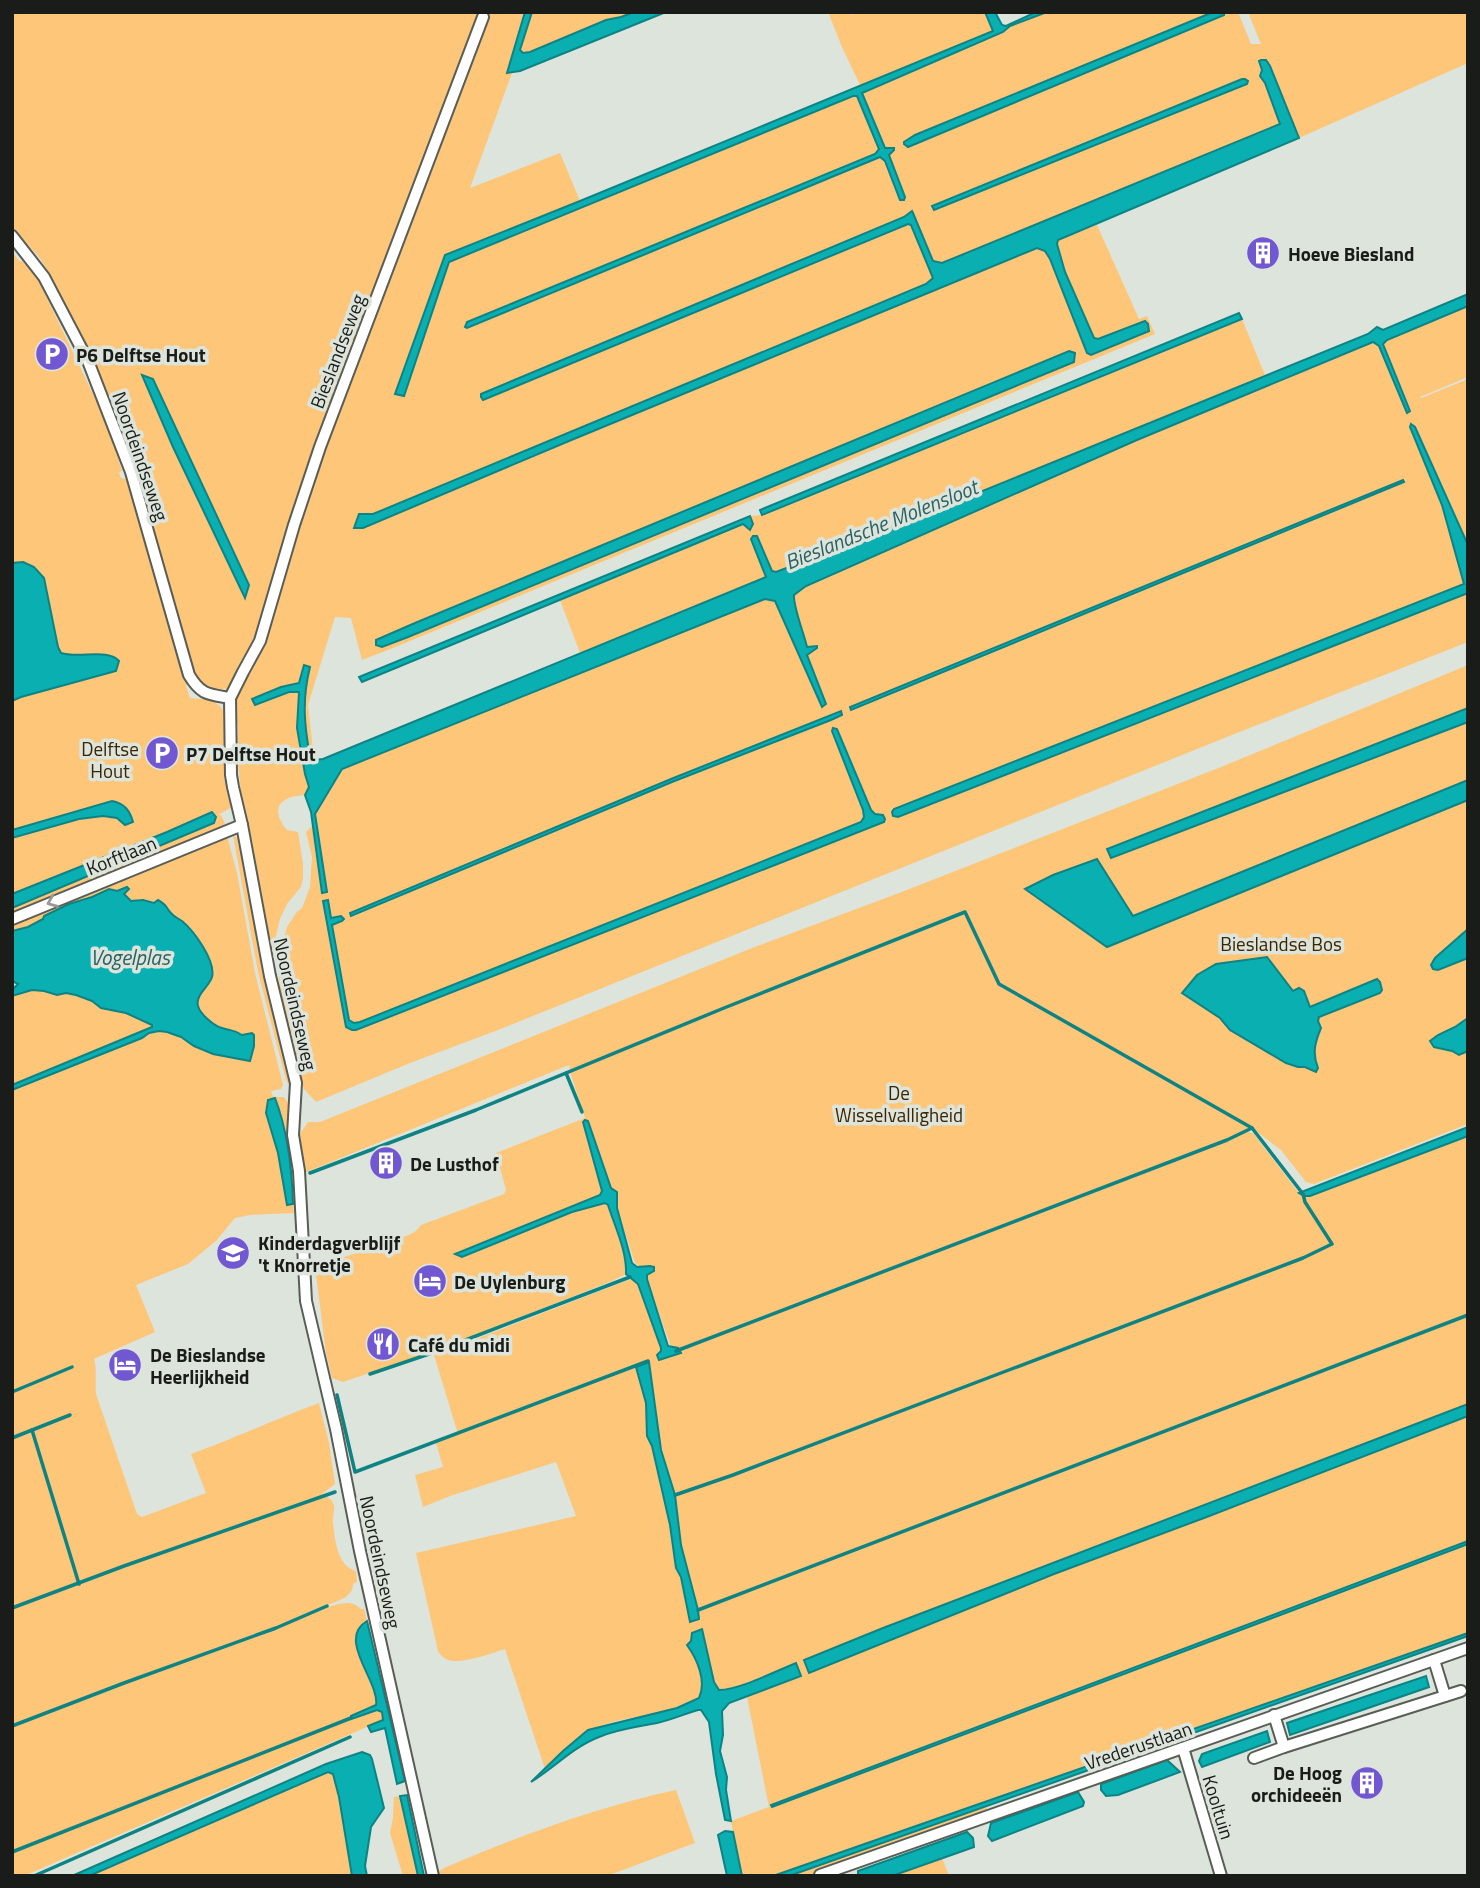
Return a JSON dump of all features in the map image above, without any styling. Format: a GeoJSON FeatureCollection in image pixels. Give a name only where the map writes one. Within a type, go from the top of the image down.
{"type":"FeatureCollection","features":[{"type":"Feature","properties":{"kind":"street","name":"Bieslandseweg"},"geometry":{"type":"LineString","coordinates":[[230,698],[260,641],[320,447],[483,17]]}},
{"type":"Feature","properties":{"kind":"street","name":"Noordeindseweg"},"geometry":{"type":"LineString","coordinates":[[12,236],[44,277],[88,361],[131,472],[190,675],[197,688],[206,694],[230,698],[231,775],[270,976],[295,1075],[293,1135],[299,1171],[306,1301],[433,1876]]}},
{"type":"Feature","properties":{"kind":"street","name":"Korftlaan"},"geometry":{"type":"LineString","coordinates":[[12,919],[242,825]]}},
{"type":"Feature","properties":{"kind":"street","name":"Vrederustlaan"},"geometry":{"type":"LineString","coordinates":[[820,1875],[1468,1648]]}},
{"type":"Feature","properties":{"kind":"street"},"geometry":{"type":"LineString","coordinates":[[1434,1660],[1445,1696]]}},
{"type":"Feature","properties":{"kind":"street"},"geometry":{"type":"LineString","coordinates":[[1254,1758],[1284,1746],[1461,1691]]}},
{"type":"Feature","properties":{"kind":"street"},"geometry":{"type":"LineString","coordinates":[[1274,1716],[1284,1746]]}},
{"type":"Feature","properties":{"kind":"street","name":"Kooltuin"},"geometry":{"type":"LineString","coordinates":[[1182,1748],[1221,1876]]}},
{"type":"Feature","properties":{"kind":"green space"},"geometry":{"type":"Polygon","coordinates":[[[12,12],[634,12],[606,20],[530,52],[520,51],[470,188],[560,153],[580,201],[446,254],[404,396],[449,262],[853,96],[856,96],[879,149],[875,154],[465,324],[468,328],[880,157],[885,161],[897,195],[905,197],[889,155],[894,148],[885,148],[861,93],[1047,12],[1213,12],[915,135],[904,142],[908,146],[1222,17],[1224,12],[1238,12],[1251,44],[1261,44],[1248,12],[1468,12],[1468,63],[1299,138],[1270,66],[1262,71],[1260,76],[1280,124],[942,263],[933,261],[909,212],[904,217],[483,400],[908,224],[911,225],[933,279],[372,514],[366,514],[362,528],[1037,248],[1045,251],[1050,259],[1087,353],[1092,355],[1149,330],[1145,321],[1098,339],[1094,338],[1065,272],[1056,244],[1058,240],[1097,225],[1139,319],[1147,316],[1155,334],[362,660],[351,618],[335,617],[308,705],[314,759],[303,762],[309,787],[305,795],[282,802],[278,810],[287,830],[298,832],[303,878],[301,887],[287,904],[280,919],[270,959],[242,804],[238,725],[225,688],[212,689],[194,676],[142,498],[113,411],[60,293],[34,252],[12,229],[12,12]],[[1242,79],[933,206],[934,209],[1247,84],[1248,81],[1242,79]],[[1065,352],[754,484],[382,647],[1074,362],[1076,359],[1065,352]]]}},
{"type":"Feature","properties":{"kind":"green space"},"geometry":{"type":"Polygon","coordinates":[[[828,12],[850,12],[851,15],[857,12],[985,12],[993,31],[860,85],[828,12]]]}},
{"type":"Feature","properties":{"kind":"green space","name":"Delftse Hout"},"geometry":{"type":"Polygon","coordinates":[[[12,251],[19,261],[32,267],[106,421],[122,471],[119,472],[121,478],[129,480],[190,698],[215,702],[225,714],[227,777],[224,779],[234,806],[218,815],[221,815],[225,824],[220,829],[12,913],[12,908],[214,823],[12,902],[12,251]]]}},
{"type":"Feature","properties":{"kind":"green space"},"geometry":{"type":"Polygon","coordinates":[[[1468,306],[1468,377],[1420,397],[1468,379],[1468,545],[1448,501],[1442,505],[1464,584],[892,812],[898,817],[1468,593],[1468,642],[316,1102],[304,1089],[282,1012],[278,988],[281,950],[287,927],[302,908],[310,887],[312,857],[306,832],[312,826],[316,856],[322,854],[315,814],[342,769],[765,599],[774,601],[822,707],[826,704],[807,655],[817,648],[807,648],[794,600],[794,595],[806,586],[1137,440],[1373,342],[1378,346],[1406,412],[1410,410],[1383,344],[1468,306]],[[840,712],[671,779],[350,913],[350,916],[672,782],[831,720],[840,712]],[[832,729],[863,810],[864,817],[861,822],[360,1022],[349,1020],[332,924],[342,921],[331,919],[349,1029],[356,1030],[884,822],[885,817],[871,810],[837,729],[832,729]]]}},
{"type":"Feature","properties":{"kind":"green space"},"geometry":{"type":"Polygon","coordinates":[[[1242,319],[1265,375],[894,527],[776,572],[772,571],[757,536],[766,576],[580,653],[560,600],[744,524],[749,530],[753,524],[750,516],[762,515],[1242,319]]]}},
{"type":"Feature","properties":{"kind":"green space"},"geometry":{"type":"Polygon","coordinates":[[[1468,665],[1468,1124],[1314,1184],[1306,1182],[1281,1150],[1252,1128],[1245,1131],[1253,1133],[1304,1196],[1468,1136],[1468,1404],[964,1596],[804,1661],[809,1673],[1054,1574],[1468,1416],[1468,1633],[777,1876],[742,1876],[731,1821],[769,1807],[747,1697],[800,1676],[796,1664],[738,1686],[719,1690],[692,1633],[691,1641],[687,1645],[701,1677],[699,1698],[676,1709],[612,1722],[592,1729],[577,1739],[545,1769],[505,1649],[458,1661],[445,1658],[438,1651],[416,1553],[576,1516],[556,1462],[423,1507],[415,1475],[443,1467],[436,1443],[458,1434],[434,1355],[631,1279],[638,1284],[665,1352],[672,1350],[644,1270],[635,1263],[618,1212],[602,1191],[600,1195],[456,1254],[462,1257],[572,1212],[605,1203],[623,1248],[626,1274],[432,1352],[343,1382],[332,1378],[326,1353],[315,1267],[409,1235],[421,1225],[504,1194],[506,1190],[496,1153],[585,1118],[569,1065],[304,1173],[300,1134],[308,1122],[320,1122],[752,948],[1221,767],[1468,665]],[[648,1362],[637,1367],[646,1403],[647,1436],[652,1446],[670,1525],[676,1568],[681,1577],[690,1622],[699,1619],[698,1610],[681,1545],[675,1495],[661,1450],[648,1362]]]}},
{"type":"Feature","properties":{"kind":"green space"},"geometry":{"type":"Polygon","coordinates":[[[233,835],[241,841],[264,972],[291,1080],[289,1085],[258,972],[233,835]]]}},
{"type":"Feature","properties":{"kind":"green space"},"geometry":{"type":"Polygon","coordinates":[[[227,836],[237,873],[255,973],[283,1085],[281,1089],[271,1091],[273,1097],[284,1097],[290,1106],[296,1205],[293,1205],[294,1213],[235,1218],[217,1240],[188,1264],[136,1285],[155,1332],[94,1359],[96,1394],[137,1514],[142,1517],[206,1493],[191,1454],[319,1403],[335,1484],[322,1494],[330,1498],[333,1504],[338,1552],[345,1564],[356,1571],[357,1582],[353,1584],[348,1595],[327,1605],[349,1603],[364,1609],[367,1621],[361,1624],[365,1671],[377,1699],[376,1705],[351,1716],[352,1719],[378,1710],[382,1712],[383,1720],[24,1876],[12,1876],[12,1090],[154,1031],[173,1034],[217,1055],[250,1061],[254,1046],[252,1033],[242,1034],[221,1028],[201,1012],[198,1002],[213,972],[206,951],[189,928],[157,904],[147,900],[131,901],[124,894],[128,889],[109,889],[69,904],[45,915],[43,919],[28,927],[12,931],[12,922],[227,836]],[[275,1098],[268,1100],[266,1113],[278,1153],[287,1205],[293,1204],[292,1177],[287,1136],[275,1098]]]}},
{"type":"Feature","properties":{"kind":"green space"},"geometry":{"type":"Polygon","coordinates":[[[32,990],[57,995],[76,995],[101,1008],[126,1013],[152,1025],[152,1028],[12,1085],[12,996],[32,990]]]}},
{"type":"Feature","properties":{"kind":"green space"},"geometry":{"type":"Polygon","coordinates":[[[328,1772],[333,1774],[339,1797],[352,1876],[89,1876],[328,1772]]]}},
{"type":"Feature","properties":{"kind":"green space"},"geometry":{"type":"Polygon","coordinates":[[[676,1790],[695,1843],[607,1876],[440,1876],[439,1871],[444,1868],[529,1834],[617,1805],[676,1790]]]}},
{"type":"Feature","properties":{"kind":"green space"},"geometry":{"type":"Polygon","coordinates":[[[400,1796],[418,1876],[403,1876],[390,1833],[394,1797],[400,1796]]]}},
{"type":"Feature","properties":{"kind":"green space"},"geometry":{"type":"Polygon","coordinates":[[[986,1807],[988,1812],[816,1876],[789,1876],[986,1807]]]}},
{"type":"Feature","properties":{"kind":"green space"},"geometry":{"type":"Polygon","coordinates":[[[942,1858],[949,1876],[892,1876],[942,1858]]]}},
{"type":"Feature","properties":{"kind":"water"},"geometry":{"type":"Polygon","coordinates":[[[525,12],[532,12],[520,50],[523,53],[606,20],[634,12],[666,12],[520,71],[507,73],[525,12]]]}},
{"type":"Feature","properties":{"kind":"water"},"geometry":{"type":"Polygon","coordinates":[[[985,12],[995,12],[1002,25],[1006,26],[1036,12],[1047,12],[862,93],[885,148],[894,148],[889,155],[904,200],[900,200],[885,161],[880,157],[465,327],[467,322],[875,154],[879,149],[857,96],[853,96],[449,262],[404,396],[395,394],[445,255],[993,31],[985,12]]]}},
{"type":"Feature","properties":{"kind":"water"},"geometry":{"type":"Polygon","coordinates":[[[1213,12],[1224,12],[1224,15],[908,147],[904,144],[915,135],[1213,12]]]}},
{"type":"Feature","properties":{"kind":"water"},"geometry":{"type":"Polygon","coordinates":[[[1261,60],[1266,60],[1270,66],[1299,138],[1058,240],[1065,272],[1094,338],[1098,339],[1145,321],[1149,331],[1091,355],[1087,353],[1050,259],[1045,251],[1037,248],[363,528],[354,528],[359,514],[373,514],[926,284],[933,278],[911,225],[908,224],[483,400],[481,394],[904,217],[912,211],[933,261],[942,263],[1280,124],[1260,76],[1261,60]]]}},
{"type":"Feature","properties":{"kind":"water"},"geometry":{"type":"Polygon","coordinates":[[[1242,79],[1248,81],[1247,84],[934,210],[932,206],[1242,79]]]}},
{"type":"Feature","properties":{"kind":"water"},"geometry":{"type":"Polygon","coordinates":[[[1468,294],[1468,306],[1383,344],[1410,411],[1407,413],[1379,346],[1373,342],[1137,440],[806,586],[794,595],[794,600],[807,647],[817,646],[807,655],[826,704],[822,707],[775,601],[765,599],[342,769],[315,814],[327,892],[322,893],[311,812],[305,795],[309,787],[297,728],[299,692],[289,692],[255,705],[252,699],[299,683],[304,665],[310,667],[305,712],[310,756],[314,760],[323,759],[766,577],[751,539],[753,536],[757,536],[772,571],[776,572],[894,527],[1368,334],[1377,327],[1383,330],[1468,294]]]}},
{"type":"Feature","properties":{"kind":"water"},"geometry":{"type":"Polygon","coordinates":[[[1239,313],[1242,319],[762,515],[760,510],[1239,313]]]}},
{"type":"Feature","properties":{"kind":"water"},"geometry":{"type":"Polygon","coordinates":[[[1069,351],[1075,353],[1074,362],[408,637],[382,647],[376,645],[376,640],[415,623],[1069,351]]]}},
{"type":"Feature","properties":{"kind":"water"},"geometry":{"type":"Polygon","coordinates":[[[142,375],[153,379],[249,585],[245,598],[173,447],[142,375]]]}},
{"type":"Feature","properties":{"kind":"water"},"geometry":{"type":"Polygon","coordinates":[[[1411,424],[1415,427],[1468,545],[1468,593],[898,817],[893,816],[894,809],[1464,584],[1442,505],[1411,424]]]}},
{"type":"Feature","properties":{"kind":"water"},"geometry":{"type":"Polygon","coordinates":[[[1403,480],[1404,482],[851,710],[850,707],[1403,480]]]}},
{"type":"Feature","properties":{"kind":"water"},"geometry":{"type":"Polygon","coordinates":[[[750,516],[753,524],[750,530],[743,524],[362,682],[359,677],[750,516]]]}},
{"type":"Feature","properties":{"kind":"water"},"geometry":{"type":"Polygon","coordinates":[[[23,562],[34,567],[44,578],[61,653],[108,655],[119,661],[116,671],[12,701],[12,563],[23,562]]]}},
{"type":"Feature","properties":{"kind":"water"},"geometry":{"type":"Polygon","coordinates":[[[1468,708],[1468,722],[1111,858],[1107,849],[1468,708]]]}},
{"type":"Feature","properties":{"kind":"water"},"geometry":{"type":"Polygon","coordinates":[[[841,711],[842,715],[831,720],[672,782],[351,916],[350,913],[841,711]]]}},
{"type":"Feature","properties":{"kind":"water"},"geometry":{"type":"Polygon","coordinates":[[[833,728],[837,729],[871,810],[875,814],[883,815],[884,822],[356,1030],[346,1027],[323,901],[328,900],[331,918],[341,916],[344,919],[332,925],[349,1020],[360,1022],[861,822],[864,817],[863,810],[833,728]]]}},
{"type":"Feature","properties":{"kind":"water"},"geometry":{"type":"Polygon","coordinates":[[[1468,780],[1468,800],[1107,947],[1025,889],[1053,875],[1097,859],[1133,916],[1468,780]]]}},
{"type":"Feature","properties":{"kind":"water"},"geometry":{"type":"Polygon","coordinates":[[[112,801],[126,808],[133,822],[125,825],[117,818],[103,816],[79,819],[12,838],[12,830],[112,801]]]}},
{"type":"Feature","properties":{"kind":"water"},"geometry":{"type":"Polygon","coordinates":[[[212,812],[216,817],[214,823],[12,908],[12,894],[212,812]]]}},
{"type":"Feature","properties":{"kind":"water","name":"Vogelplas"},"geometry":{"type":"Polygon","coordinates":[[[127,887],[129,889],[124,894],[131,901],[154,903],[158,900],[198,939],[212,970],[210,981],[198,998],[199,1009],[219,1027],[242,1035],[254,1035],[250,1061],[213,1054],[181,1037],[159,1031],[12,1090],[12,1085],[152,1027],[126,1013],[101,1008],[76,995],[57,995],[32,990],[12,996],[12,990],[18,984],[12,981],[12,931],[28,927],[69,904],[109,889],[117,891],[127,887]]]}},
{"type":"Feature","properties":{"kind":"water"},"geometry":{"type":"Polygon","coordinates":[[[1468,929],[1468,958],[1438,970],[1433,969],[1431,965],[1435,958],[1468,929]]]}},
{"type":"Feature","properties":{"kind":"water"},"geometry":{"type":"Polygon","coordinates":[[[1267,957],[1293,991],[1299,988],[1304,991],[1310,1007],[1377,979],[1380,982],[1380,993],[1319,1017],[1321,1028],[1315,1048],[1318,1068],[1316,1072],[1286,1063],[1230,1030],[1220,1018],[1182,993],[1197,975],[1216,964],[1267,957]]]}},
{"type":"Feature","properties":{"kind":"water"},"geometry":{"type":"Polygon","coordinates":[[[1468,1018],[1468,1051],[1459,1055],[1434,1047],[1430,1041],[1468,1018]]]}},
{"type":"Feature","properties":{"kind":"water"},"geometry":{"type":"Polygon","coordinates":[[[275,1098],[290,1164],[293,1204],[287,1205],[278,1153],[266,1113],[268,1100],[275,1098]]]}},
{"type":"Feature","properties":{"kind":"water"},"geometry":{"type":"Polygon","coordinates":[[[588,1121],[611,1188],[617,1192],[617,1208],[632,1263],[637,1267],[654,1267],[647,1279],[668,1346],[678,1348],[681,1353],[659,1360],[657,1355],[661,1348],[638,1284],[626,1274],[623,1248],[605,1203],[572,1212],[462,1257],[455,1254],[600,1195],[602,1191],[583,1122],[588,1121]]]}},
{"type":"Feature","properties":{"kind":"water"},"geometry":{"type":"Polygon","coordinates":[[[1468,1127],[1468,1136],[1310,1196],[1299,1193],[1468,1127]]]}},
{"type":"Feature","properties":{"kind":"water"},"geometry":{"type":"Polygon","coordinates":[[[649,1362],[661,1450],[675,1495],[681,1545],[698,1610],[699,1619],[690,1622],[681,1577],[676,1568],[670,1525],[652,1446],[647,1436],[646,1403],[636,1367],[649,1362]]]}},
{"type":"Feature","properties":{"kind":"water"},"geometry":{"type":"Polygon","coordinates":[[[1468,1404],[1468,1416],[1054,1574],[809,1673],[804,1660],[1468,1404]]]}},
{"type":"Feature","properties":{"kind":"water"},"geometry":{"type":"Polygon","coordinates":[[[1468,1541],[1468,1544],[772,1807],[771,1805],[1468,1541]]]}},
{"type":"Feature","properties":{"kind":"water"},"geometry":{"type":"Polygon","coordinates":[[[367,1621],[405,1781],[397,1784],[385,1728],[371,1732],[368,1726],[383,1720],[382,1712],[377,1710],[351,1719],[351,1716],[376,1705],[372,1685],[357,1649],[359,1629],[367,1621]]]}},
{"type":"Feature","properties":{"kind":"water"},"geometry":{"type":"Polygon","coordinates":[[[702,1629],[714,1682],[719,1690],[747,1684],[796,1663],[801,1676],[729,1703],[722,1711],[723,1735],[720,1751],[727,1777],[726,1790],[731,1821],[725,1820],[709,1722],[701,1710],[599,1737],[581,1746],[531,1782],[588,1730],[677,1708],[699,1698],[701,1677],[687,1645],[691,1641],[692,1633],[702,1629]]]}},
{"type":"Feature","properties":{"kind":"water"},"geometry":{"type":"Polygon","coordinates":[[[1468,1633],[1468,1636],[789,1876],[773,1876],[1468,1633]]]}},
{"type":"Feature","properties":{"kind":"water"},"geometry":{"type":"Polygon","coordinates":[[[1426,1676],[1429,1687],[1290,1735],[1287,1723],[1426,1676]]]}},
{"type":"Feature","properties":{"kind":"water"},"geometry":{"type":"Polygon","coordinates":[[[1267,1731],[1270,1742],[1202,1767],[1199,1761],[1202,1754],[1267,1731]]]}},
{"type":"Feature","properties":{"kind":"water"},"geometry":{"type":"Polygon","coordinates":[[[362,1752],[370,1755],[372,1759],[384,1808],[371,1827],[365,1866],[367,1876],[352,1876],[339,1797],[333,1774],[328,1772],[89,1876],[72,1876],[326,1764],[362,1752]]]}},
{"type":"Feature","properties":{"kind":"water"},"geometry":{"type":"Polygon","coordinates":[[[1167,1760],[1180,1772],[1118,1795],[1106,1796],[1101,1790],[1101,1784],[1167,1760]]]}},
{"type":"Feature","properties":{"kind":"water"},"geometry":{"type":"Polygon","coordinates":[[[1078,1792],[1084,1802],[1083,1806],[992,1841],[988,1836],[991,1823],[1078,1792]]]}},
{"type":"Feature","properties":{"kind":"water"},"geometry":{"type":"Polygon","coordinates":[[[407,1795],[424,1876],[418,1876],[400,1796],[407,1795]]]}},
{"type":"Feature","properties":{"kind":"water"},"geometry":{"type":"Polygon","coordinates":[[[725,1831],[733,1832],[742,1876],[727,1876],[718,1835],[725,1831]]]}},
{"type":"Feature","properties":{"kind":"water"},"geometry":{"type":"Polygon","coordinates":[[[967,1832],[973,1838],[974,1847],[892,1876],[858,1876],[858,1871],[967,1832]]]}},
{"type":"Feature","properties":{"kind":"waterway"},"geometry":{"type":"LineString","coordinates":[[310,1173],[476,1110],[965,912],[999,984],[1252,1128],[1303,1194],[1305,1202],[1332,1244],[1303,1258],[675,1495]]}},
{"type":"Feature","properties":{"kind":"waterway"},"geometry":{"type":"LineString","coordinates":[[566,1073],[582,1112]]}},
{"type":"Feature","properties":{"kind":"waterway"},"geometry":{"type":"LineString","coordinates":[[676,1351],[1227,1140],[1252,1128]]}},
{"type":"Feature","properties":{"kind":"waterway"},"geometry":{"type":"LineString","coordinates":[[370,1374],[630,1277]]}},
{"type":"Feature","properties":{"kind":"waterway"},"geometry":{"type":"LineString","coordinates":[[698,1610],[1468,1315]]}},
{"type":"Feature","properties":{"kind":"waterway"},"geometry":{"type":"LineString","coordinates":[[337,1395],[355,1472],[648,1361]]}},
{"type":"Feature","properties":{"kind":"waterway"},"geometry":{"type":"LineString","coordinates":[[12,1392],[72,1367]]}},
{"type":"Feature","properties":{"kind":"waterway"},"geometry":{"type":"LineString","coordinates":[[12,1438],[70,1415]]}},
{"type":"Feature","properties":{"kind":"waterway"},"geometry":{"type":"LineString","coordinates":[[32,1430],[79,1584]]}},
{"type":"Feature","properties":{"kind":"waterway"},"geometry":{"type":"LineString","coordinates":[[12,1608],[335,1492]]}},
{"type":"Feature","properties":{"kind":"waterway"},"geometry":{"type":"LineString","coordinates":[[12,1726],[276,1628],[327,1606]]}},
{"type":"Feature","properties":{"kind":"waterway"},"geometry":{"type":"LineString","coordinates":[[12,1852],[351,1718]]}},
{"type":"Feature","properties":{"kind":"waterway"},"geometry":{"type":"LineString","coordinates":[[34,1876],[350,1737]]}},
{"type":"Feature","properties":{"kind":"place","name":"Hoeve Biesland"},"geometry":{"type":"Point","coordinates":[1263,253]}},
{"type":"Feature","properties":{"kind":"place","name":"P6 Delftse Hout"},"geometry":{"type":"Point","coordinates":[52,354]}},
{"type":"Feature","properties":{"kind":"place","name":"P7 Delftse Hout"},"geometry":{"type":"Point","coordinates":[162,753]}},
{"type":"Feature","properties":{"kind":"place","name":"De Lusthof"},"geometry":{"type":"Point","coordinates":[386,1163]}},
{"type":"Feature","properties":{"kind":"place","name":"Kinderdagverblijf 't Knorretje"},"geometry":{"type":"Point","coordinates":[233,1253]}},
{"type":"Feature","properties":{"kind":"place","name":"De Uylenburg"},"geometry":{"type":"Point","coordinates":[430,1281]}},
{"type":"Feature","properties":{"kind":"place","name":"Café du midi"},"geometry":{"type":"Point","coordinates":[383,1344]}},
{"type":"Feature","properties":{"kind":"place","name":"De Bieslandse Heerlijkheid"},"geometry":{"type":"Point","coordinates":[125,1365]}},
{"type":"Feature","properties":{"kind":"place","name":"De Hoog orchideeën"},"geometry":{"type":"Point","coordinates":[1367,1783]}},
{"type":"Feature","properties":{"kind":"water label","name":"Bieslandsche Molensloot"},"geometry":{"type":"Point","coordinates":[881,524]}},
{"type":"Feature","properties":{"kind":"park label","name":"Bieslandse Bos"},"geometry":{"type":"Point","coordinates":[1281,943]}},
{"type":"Feature","properties":{"kind":"park label","name":"De Wisselvalligheid"},"geometry":{"type":"Point","coordinates":[899,1103]}}]}
